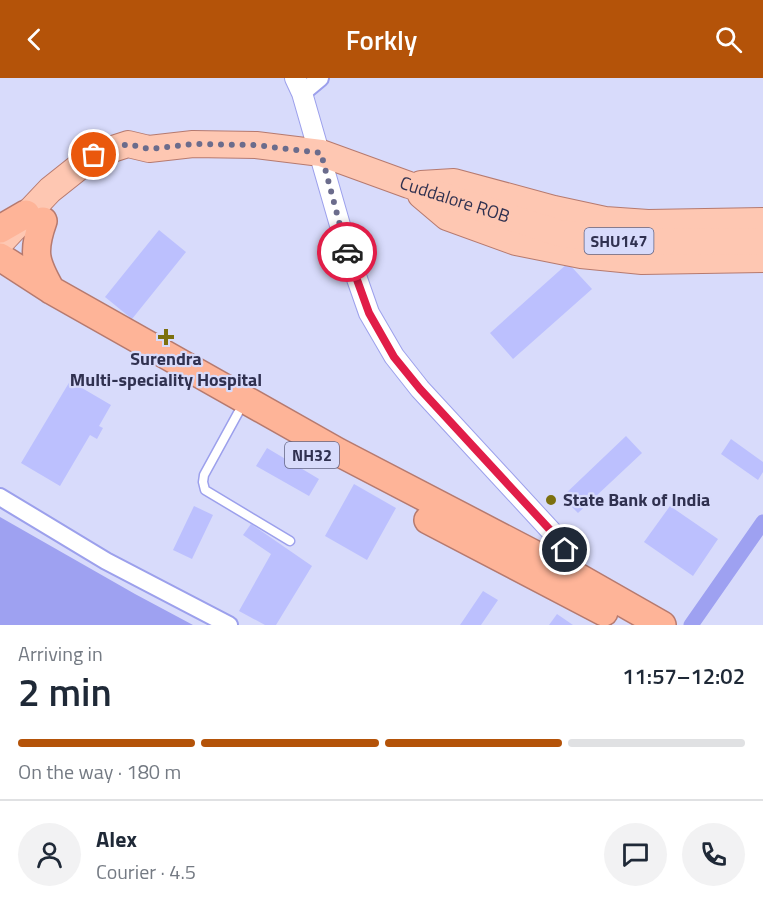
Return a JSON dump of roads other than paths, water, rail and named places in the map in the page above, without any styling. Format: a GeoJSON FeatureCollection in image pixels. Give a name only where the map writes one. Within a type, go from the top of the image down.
{"type":"FeatureCollection","features":[{"type":"Feature","properties":{"kind":"highway"},"geometry":{"type":"LineString","coordinates":[[0,229],[34,218],[36,256],[41,273],[51,290]]}},
{"type":"Feature","properties":{"kind":"highway","name":"NH32"},"geometry":{"type":"LineString","coordinates":[[1,261],[338,452],[576,576],[662,625]]}},
{"type":"Feature","properties":{"kind":"highway","name":"NH32"},"geometry":{"type":"LineString","coordinates":[[1,261],[238,413],[415,513],[629,625]]}},
{"type":"Feature","properties":{"kind":"main road","name":"Cuddalore ROB"},"geometry":{"type":"LineString","coordinates":[[1,261],[71,171],[94,155],[128,144],[149,149],[193,144],[255,145],[321,153],[409,185],[559,233],[630,242],[763,241]]}},
{"type":"Feature","properties":{"kind":"main road"},"geometry":{"type":"LineString","coordinates":[[409,185],[454,182],[605,220],[648,223],[763,221]]}},
{"type":"Feature","properties":{"kind":"main road"},"geometry":{"type":"LineString","coordinates":[[409,185],[447,217],[516,242],[581,255],[642,261],[763,259]]}},
{"type":"Feature","properties":{"kind":"street"},"geometry":{"type":"LineString","coordinates":[[320,78],[299,86],[321,153],[351,263],[369,313],[394,357],[420,389],[552,532],[565,550],[576,576]]}},
{"type":"Feature","properties":{"kind":"street"},"geometry":{"type":"LineString","coordinates":[[0,497],[106,561],[229,625]]}},
{"type":"Feature","properties":{"kind":"lane"},"geometry":{"type":"LineString","coordinates":[[238,413],[204,475],[205,489],[290,541]]}},
{"type":"Feature","properties":{"kind":"water"},"geometry":{"type":"Polygon","coordinates":[[[0,517],[135,594],[193,625],[0,625],[0,517]]]}},
{"type":"Feature","properties":{"kind":"waterway"},"geometry":{"type":"LineString","coordinates":[[691,625],[763,522]]}},
{"type":"Feature","properties":{"kind":"place","name":"Surendra Multi-speciality Hospital"},"geometry":{"type":"Point","coordinates":[166,337]}},
{"type":"Feature","properties":{"kind":"place","name":"State Bank of India"},"geometry":{"type":"Point","coordinates":[551,500]}}]}
